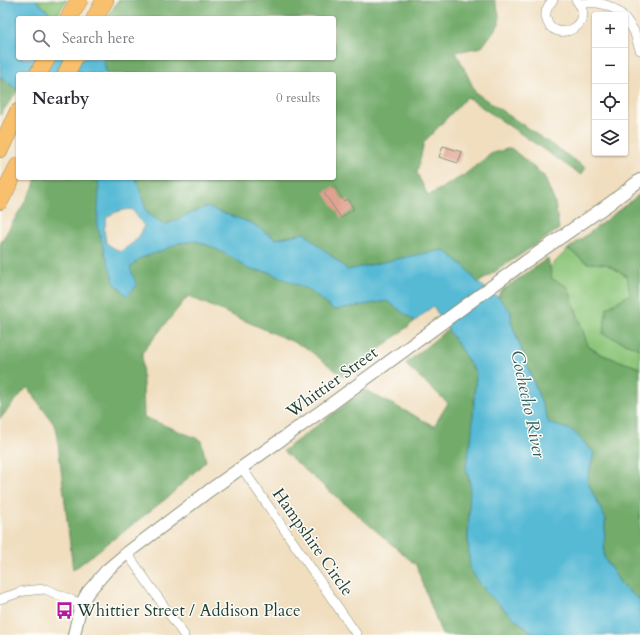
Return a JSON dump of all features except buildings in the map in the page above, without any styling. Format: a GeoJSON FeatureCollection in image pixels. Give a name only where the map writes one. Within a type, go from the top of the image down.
{"type":"FeatureCollection","features":[{"type":"Feature","properties":{"kind":"highway"},"geometry":{"type":"LineString","coordinates":[[70,16],[79,0]]}},
{"type":"Feature","properties":{"kind":"highway"},"geometry":{"type":"LineString","coordinates":[[39,72],[46,60]]}},
{"type":"Feature","properties":{"kind":"highway"},"geometry":{"type":"LineString","coordinates":[[67,72],[73,60]]}},
{"type":"Feature","properties":{"kind":"highway"},"geometry":{"type":"LineString","coordinates":[[0,149],[16,116]]}},
{"type":"Feature","properties":{"kind":"highway"},"geometry":{"type":"LineString","coordinates":[[0,201],[16,170]]}},
{"type":"Feature","properties":{"kind":"street"},"geometry":{"type":"LineString","coordinates":[[553,0],[547,8],[547,20],[554,29],[566,32],[572,30],[580,21],[582,9],[577,2]]}},
{"type":"Feature","properties":{"kind":"street"},"geometry":{"type":"LineString","coordinates":[[577,2],[602,3],[610,6],[618,12]]}},
{"type":"Feature","properties":{"kind":"street"},"geometry":{"type":"LineString","coordinates":[[628,22],[634,31],[640,50]]}},
{"type":"Feature","properties":{"kind":"street","name":"Whittier Street"},"geometry":{"type":"LineString","coordinates":[[74,635],[82,604],[96,582],[127,553],[210,490],[609,204],[640,180]]}},
{"type":"Feature","properties":{"kind":"street","name":"Hampshire Circle"},"geometry":{"type":"LineString","coordinates":[[242,468],[357,635]]}},
{"type":"Feature","properties":{"kind":"street"},"geometry":{"type":"LineString","coordinates":[[127,553],[184,635]]}},
{"type":"Feature","properties":{"kind":"street"},"geometry":{"type":"LineString","coordinates":[[0,599],[24,591],[45,590],[82,604]]}},
{"type":"Feature","properties":{"kind":"green space"},"geometry":{"type":"Polygon","coordinates":[[[36,0],[67,0],[56,16],[53,16],[36,0]]]}},
{"type":"Feature","properties":{"kind":"green space"},"geometry":{"type":"Polygon","coordinates":[[[118,0],[495,0],[499,14],[499,24],[482,47],[456,52],[476,93],[586,168],[581,175],[467,97],[424,142],[417,173],[428,196],[464,175],[492,153],[511,148],[544,176],[555,203],[559,229],[478,283],[465,267],[444,250],[348,270],[304,233],[276,239],[251,223],[206,207],[165,225],[147,213],[137,180],[336,180],[336,72],[106,72],[104,60],[336,60],[336,16],[108,16],[118,0]]]}},
{"type":"Feature","properties":{"kind":"green space"},"geometry":{"type":"Polygon","coordinates":[[[0,76],[16,88],[16,93],[0,115],[0,76]]]}},
{"type":"Feature","properties":{"kind":"green space"},"geometry":{"type":"Polygon","coordinates":[[[35,180],[98,180],[105,256],[130,268],[140,258],[159,252],[179,243],[196,241],[212,247],[233,258],[248,269],[268,272],[309,290],[334,310],[387,301],[415,321],[344,377],[305,347],[188,296],[142,353],[144,417],[201,440],[206,461],[167,498],[73,570],[56,427],[27,387],[0,419],[0,244],[33,188],[35,180]]]}},
{"type":"Feature","properties":{"kind":"green space"},"geometry":{"type":"Polygon","coordinates":[[[640,194],[640,349],[603,334],[607,308],[630,294],[627,276],[606,264],[587,263],[568,249],[640,194]]]}},
{"type":"Feature","properties":{"kind":"green space"},"geometry":{"type":"Polygon","coordinates":[[[568,249],[587,263],[606,264],[627,276],[630,294],[607,308],[603,334],[640,349],[640,368],[600,354],[588,346],[568,287],[552,279],[550,267],[568,249]]]}},
{"type":"Feature","properties":{"kind":"green space"},"geometry":{"type":"Polygon","coordinates":[[[548,258],[552,279],[568,287],[588,346],[600,354],[640,368],[640,600],[622,586],[604,557],[605,518],[587,481],[594,453],[573,431],[549,423],[511,321],[511,312],[498,297],[501,291],[548,258]]]}},
{"type":"Feature","properties":{"kind":"green space"},"geometry":{"type":"Polygon","coordinates":[[[448,329],[476,373],[472,434],[466,467],[470,484],[468,541],[470,569],[517,621],[536,635],[442,635],[416,565],[283,451],[365,390],[434,426],[448,403],[405,364],[448,329]]]}},
{"type":"Feature","properties":{"kind":"water"},"geometry":{"type":"Polygon","coordinates":[[[0,0],[36,0],[53,16],[16,16],[16,60],[104,60],[106,72],[16,72],[16,88],[0,76],[0,0]]]}},
{"type":"Feature","properties":{"kind":"water","name":"Cochecho River"},"geometry":{"type":"Polygon","coordinates":[[[98,180],[137,180],[147,213],[165,225],[206,207],[251,223],[276,239],[304,233],[348,270],[444,250],[465,267],[478,283],[498,297],[511,312],[511,322],[549,423],[573,431],[594,453],[587,481],[605,518],[604,557],[622,586],[640,600],[640,635],[536,635],[517,621],[487,593],[470,569],[468,541],[470,484],[466,467],[472,434],[476,373],[433,306],[415,321],[387,301],[334,310],[309,290],[268,272],[248,269],[233,258],[212,247],[196,241],[179,243],[159,252],[140,258],[130,268],[137,285],[127,296],[114,282],[97,226],[98,180]],[[132,209],[122,210],[107,217],[104,230],[106,243],[120,252],[132,244],[144,226],[132,209]]]}},
{"type":"Feature","properties":{"kind":"place","name":"Whittier Street / Addison Place"},"geometry":{"type":"Point","coordinates":[64,610]}}]}
